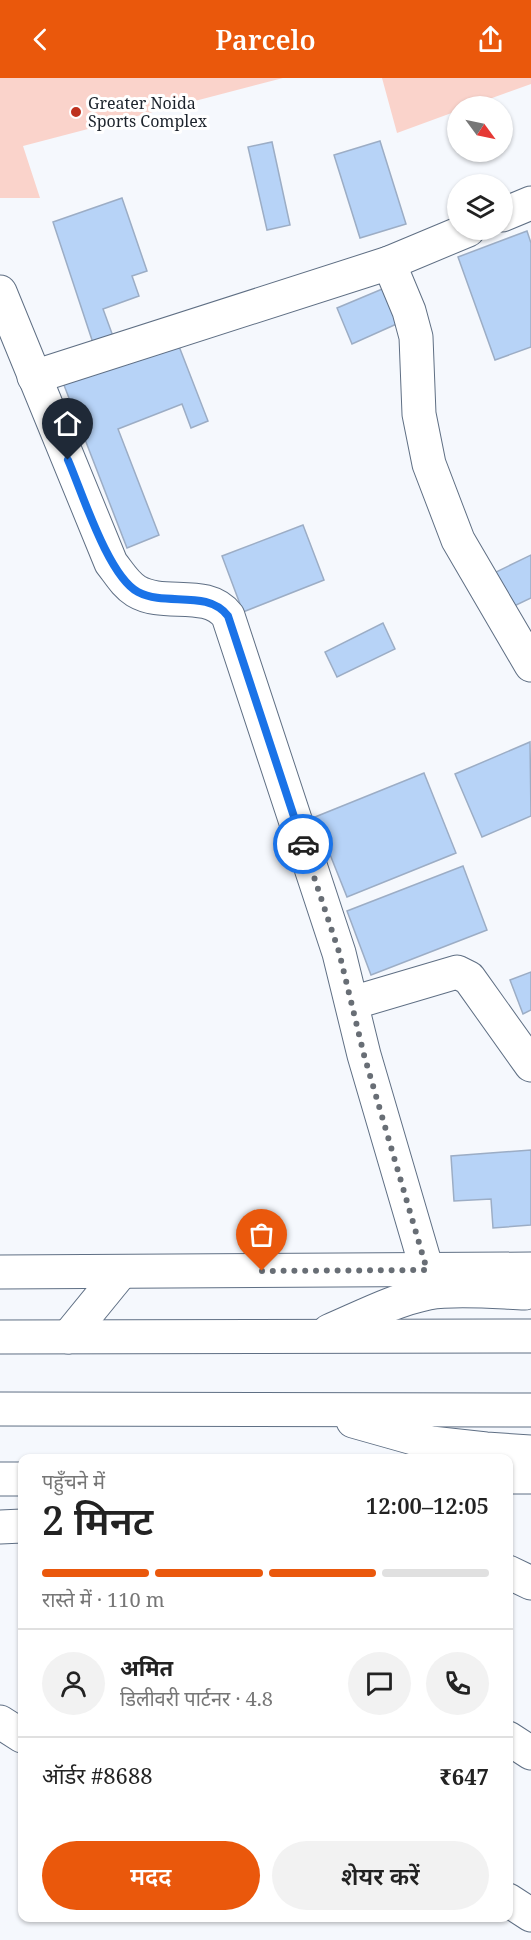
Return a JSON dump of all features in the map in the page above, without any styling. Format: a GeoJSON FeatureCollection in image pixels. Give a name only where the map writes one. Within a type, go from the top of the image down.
{"type":"FeatureCollection","features":[{"type":"Feature","properties":{"kind":"street"},"geometry":{"type":"LineString","coordinates":[[513,210],[531,203]]}},
{"type":"Feature","properties":{"kind":"street"},"geometry":{"type":"LineString","coordinates":[[34,377],[389,263],[447,239]]}},
{"type":"Feature","properties":{"kind":"street"},"geometry":{"type":"LineString","coordinates":[[389,263],[416,337],[419,414],[429,464],[458,540],[531,665]]}},
{"type":"Feature","properties":{"kind":"street"},"geometry":{"type":"LineString","coordinates":[[0,292],[111,563],[126,583],[150,597],[210,602],[221,608],[228,616],[339,952],[364,1055],[427,1270]]}},
{"type":"Feature","properties":{"kind":"street"},"geometry":{"type":"LineString","coordinates":[[352,1003],[457,972],[469,978],[531,1065]]}},
{"type":"Feature","properties":{"kind":"street"},"geometry":{"type":"LineString","coordinates":[[0,1272],[427,1270],[530,1287]]}},
{"type":"Feature","properties":{"kind":"street"},"geometry":{"type":"LineString","coordinates":[[68,1337],[121,1272]]}},
{"type":"Feature","properties":{"kind":"street"},"geometry":{"type":"LineString","coordinates":[[317,1337],[390,1304],[430,1293],[530,1287]]}},
{"type":"Feature","properties":{"kind":"street"},"geometry":{"type":"LineString","coordinates":[[0,1337],[531,1336]]}},
{"type":"Feature","properties":{"kind":"street"},"geometry":{"type":"LineString","coordinates":[[0,1409],[531,1410]]}},
{"type":"Feature","properties":{"kind":"street"},"geometry":{"type":"LineString","coordinates":[[315,1410],[431,1443],[531,1452]]}},
{"type":"Feature","properties":{"kind":"street"},"geometry":{"type":"LineString","coordinates":[[513,1472],[531,1459]]}},
{"type":"Feature","properties":{"kind":"street"},"geometry":{"type":"LineString","coordinates":[[513,1476],[531,1477]]}},
{"type":"Feature","properties":{"kind":"street"},"geometry":{"type":"LineString","coordinates":[[0,1479],[18,1479]]}},
{"type":"Feature","properties":{"kind":"street"},"geometry":{"type":"LineString","coordinates":[[0,1527],[18,1526]]}},
{"type":"Feature","properties":{"kind":"street"},"geometry":{"type":"LineString","coordinates":[[513,1574],[531,1583]]}},
{"type":"Feature","properties":{"kind":"street"},"geometry":{"type":"LineString","coordinates":[[0,1722],[18,1733]]}},
{"type":"Feature","properties":{"kind":"street"},"geometry":{"type":"LineString","coordinates":[[513,1741],[531,1753]]}},
{"type":"Feature","properties":{"kind":"street"},"geometry":{"type":"LineString","coordinates":[[513,1903],[531,1915]]}},
{"type":"Feature","properties":{"kind":"shaded area","name":"Greater Noida Sports Complex"},"geometry":{"type":"Polygon","coordinates":[[[0,78],[283,78],[23,146],[40,198],[0,198],[0,78]]]}},
{"type":"Feature","properties":{"kind":"shaded area"},"geometry":{"type":"Polygon","coordinates":[[[382,78],[531,78],[531,84],[498,96],[447,96],[447,115],[397,133],[382,78]]]}},
{"type":"Feature","properties":{"kind":"building"},"geometry":{"type":"Polygon","coordinates":[[[380,141],[406,224],[360,238],[334,155],[380,141]]]}},
{"type":"Feature","properties":{"kind":"building"},"geometry":{"type":"Polygon","coordinates":[[[272,142],[290,225],[267,230],[248,147],[272,142]]]}},
{"type":"Feature","properties":{"kind":"building"},"geometry":{"type":"Polygon","coordinates":[[[122,198],[147,271],[132,276],[139,296],[103,309],[114,339],[94,346],[53,222],[122,198]]]}},
{"type":"Feature","properties":{"kind":"building"},"geometry":{"type":"Polygon","coordinates":[[[527,231],[531,243],[531,347],[495,360],[458,257],[503,240],[513,240],[513,236],[527,231]]]}},
{"type":"Feature","properties":{"kind":"building"},"geometry":{"type":"Polygon","coordinates":[[[387,287],[401,322],[352,344],[337,308],[387,287]]]}},
{"type":"Feature","properties":{"kind":"building"},"geometry":{"type":"Polygon","coordinates":[[[175,336],[208,421],[191,428],[182,404],[118,429],[159,535],[127,548],[62,380],[175,336]]]}},
{"type":"Feature","properties":{"kind":"building"},"geometry":{"type":"Polygon","coordinates":[[[303,525],[324,580],[243,612],[222,556],[303,525]]]}},
{"type":"Feature","properties":{"kind":"building"},"geometry":{"type":"Polygon","coordinates":[[[531,555],[531,598],[510,608],[494,573],[531,555]]]}},
{"type":"Feature","properties":{"kind":"building"},"geometry":{"type":"Polygon","coordinates":[[[383,623],[395,649],[337,677],[325,652],[383,623]]]}},
{"type":"Feature","properties":{"kind":"building"},"geometry":{"type":"Polygon","coordinates":[[[530,742],[531,816],[482,837],[455,774],[530,742]]]}},
{"type":"Feature","properties":{"kind":"building"},"geometry":{"type":"Polygon","coordinates":[[[424,773],[456,853],[347,897],[315,817],[424,773]]]}},
{"type":"Feature","properties":{"kind":"building"},"geometry":{"type":"Polygon","coordinates":[[[463,866],[487,930],[371,975],[347,911],[463,866]]]}},
{"type":"Feature","properties":{"kind":"building"},"geometry":{"type":"Polygon","coordinates":[[[531,972],[531,1010],[523,1014],[510,980],[531,972]]]}},
{"type":"Feature","properties":{"kind":"building"},"geometry":{"type":"Polygon","coordinates":[[[531,1150],[531,1225],[493,1228],[491,1199],[454,1201],[451,1156],[531,1150]]]}},
{"type":"Feature","properties":{"kind":"way so far"},"geometry":{"type":"LineString","coordinates":[[262,1271],[427,1270],[364,1055],[339,952],[303,844]]}},
{"type":"Feature","properties":{"kind":"place","name":"Greater Noida Sports Complex"},"geometry":{"type":"Point","coordinates":[76,112]}},
{"type":"Feature","properties":{"kind":"route"},"geometry":{"type":"LineString","coordinates":[[68,460],[111,563],[126,583],[150,597],[210,602],[221,608],[228,616],[303,844]]}}]}
